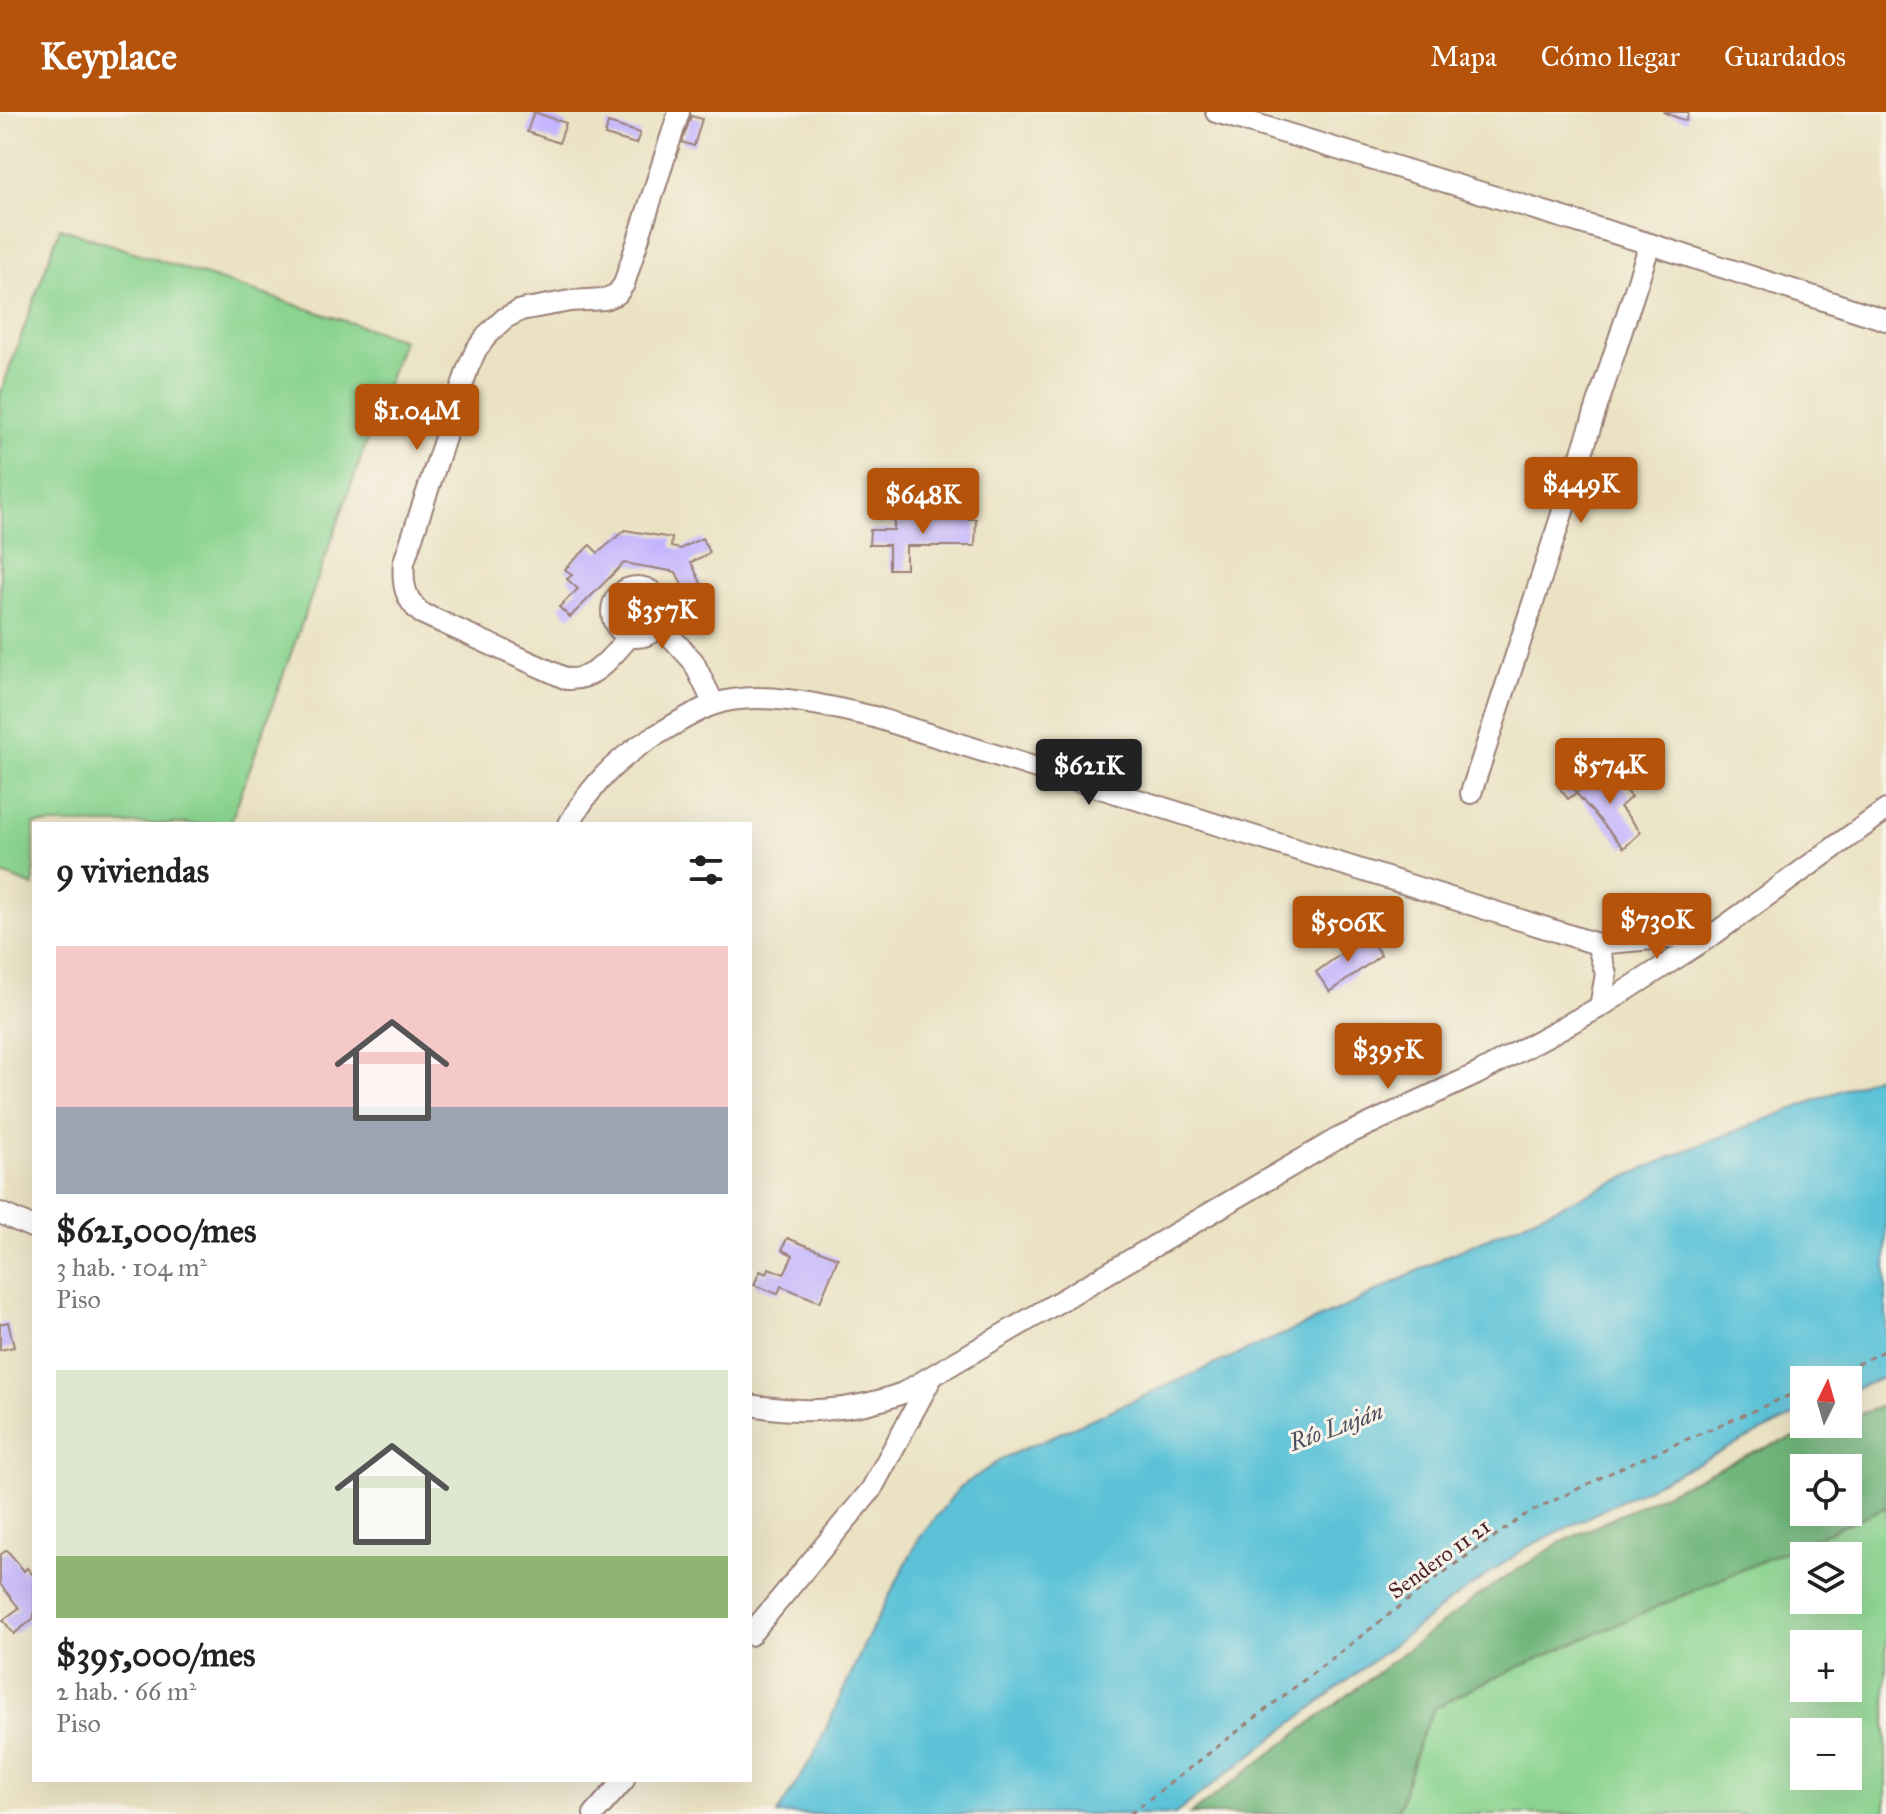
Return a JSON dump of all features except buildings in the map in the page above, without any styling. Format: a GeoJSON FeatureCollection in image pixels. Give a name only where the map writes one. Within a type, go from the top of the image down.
{"type":"FeatureCollection","features":[{"type":"Feature","properties":{"kind":"street"},"geometry":{"type":"LineString","coordinates":[[630,636],[592,675],[579,680],[567,679],[421,613],[411,604],[405,591],[404,562],[476,350],[505,318],[521,310],[570,301],[605,299],[617,294],[624,284],[679,112]]}},
{"type":"Feature","properties":{"kind":"street"},"geometry":{"type":"LineString","coordinates":[[1216,112],[1650,244],[1886,320]]}},
{"type":"Feature","properties":{"kind":"street"},"geometry":{"type":"LineString","coordinates":[[1471,793],[1650,244]]}},
{"type":"Feature","properties":{"kind":"street"},"geometry":{"type":"LineString","coordinates":[[639,587],[653,593],[661,608],[659,624],[646,635],[630,636],[617,626],[612,612],[613,604],[623,591],[639,587]]}},
{"type":"Feature","properties":{"kind":"street"},"geometry":{"type":"LineString","coordinates":[[659,624],[693,661],[714,704]]}},
{"type":"Feature","properties":{"kind":"street"},"geometry":{"type":"LineString","coordinates":[[570,822],[604,775],[634,749],[683,719],[714,704],[780,699],[874,717],[1597,944],[1714,934]]}},
{"type":"Feature","properties":{"kind":"street"},"geometry":{"type":"LineString","coordinates":[[752,1405],[782,1411],[826,1411],[872,1405],[903,1393],[1337,1139],[1477,1074],[1600,1007],[1714,934],[1886,810]]}},
{"type":"Feature","properties":{"kind":"street"},"geometry":{"type":"LineString","coordinates":[[1597,944],[1606,974],[1600,1007]]}},
{"type":"Feature","properties":{"kind":"street"},"geometry":{"type":"LineString","coordinates":[[0,1213],[32,1227]]}},
{"type":"Feature","properties":{"kind":"street"},"geometry":{"type":"LineString","coordinates":[[752,1633],[871,1490],[932,1377]]}},
{"type":"Feature","properties":{"kind":"street"},"geometry":{"type":"LineString","coordinates":[[594,1814],[622,1782]]}},
{"type":"Feature","properties":{"kind":"path"},"geometry":{"type":"LineString","coordinates":[[1853,1366],[1886,1350]]}},
{"type":"Feature","properties":{"kind":"path","name":"Sendero 11 21"},"geometry":{"type":"LineString","coordinates":[[1130,1814],[1451,1567],[1528,1513],[1627,1465],[1790,1395]]}},
{"type":"Feature","properties":{"kind":"green space"},"geometry":{"type":"Polygon","coordinates":[[[60,228],[403,340],[231,822],[32,822],[32,885],[0,873],[0,395],[60,228]]]}},
{"type":"Feature","properties":{"kind":"green space"},"geometry":{"type":"Polygon","coordinates":[[[1886,1405],[1886,1507],[1862,1517],[1862,1454],[1790,1454],[1790,1526],[1842,1526],[1806,1542],[1790,1542],[1790,1549],[1478,1685],[1435,1708],[1420,1738],[1397,1814],[1191,1814],[1486,1590],[1560,1543],[1753,1452],[1792,1438],[1862,1438],[1862,1413],[1886,1405]]]}},
{"type":"Feature","properties":{"kind":"green space"},"geometry":{"type":"Polygon","coordinates":[[[1886,1507],[1886,1814],[1397,1814],[1420,1738],[1435,1707],[1478,1685],[1790,1549],[1790,1614],[1862,1614],[1862,1542],[1806,1542],[1842,1526],[1862,1526],[1862,1517],[1886,1507]]]}},
{"type":"Feature","properties":{"kind":"water","name":"Río Luján"},"geometry":{"type":"Polygon","coordinates":[[[1886,1073],[1886,1376],[1862,1386],[1862,1366],[1790,1366],[1790,1418],[1527,1547],[1450,1601],[1175,1814],[777,1814],[815,1753],[866,1641],[918,1540],[959,1488],[1003,1458],[1354,1303],[1447,1256],[1687,1150],[1886,1073]]]}}]}
